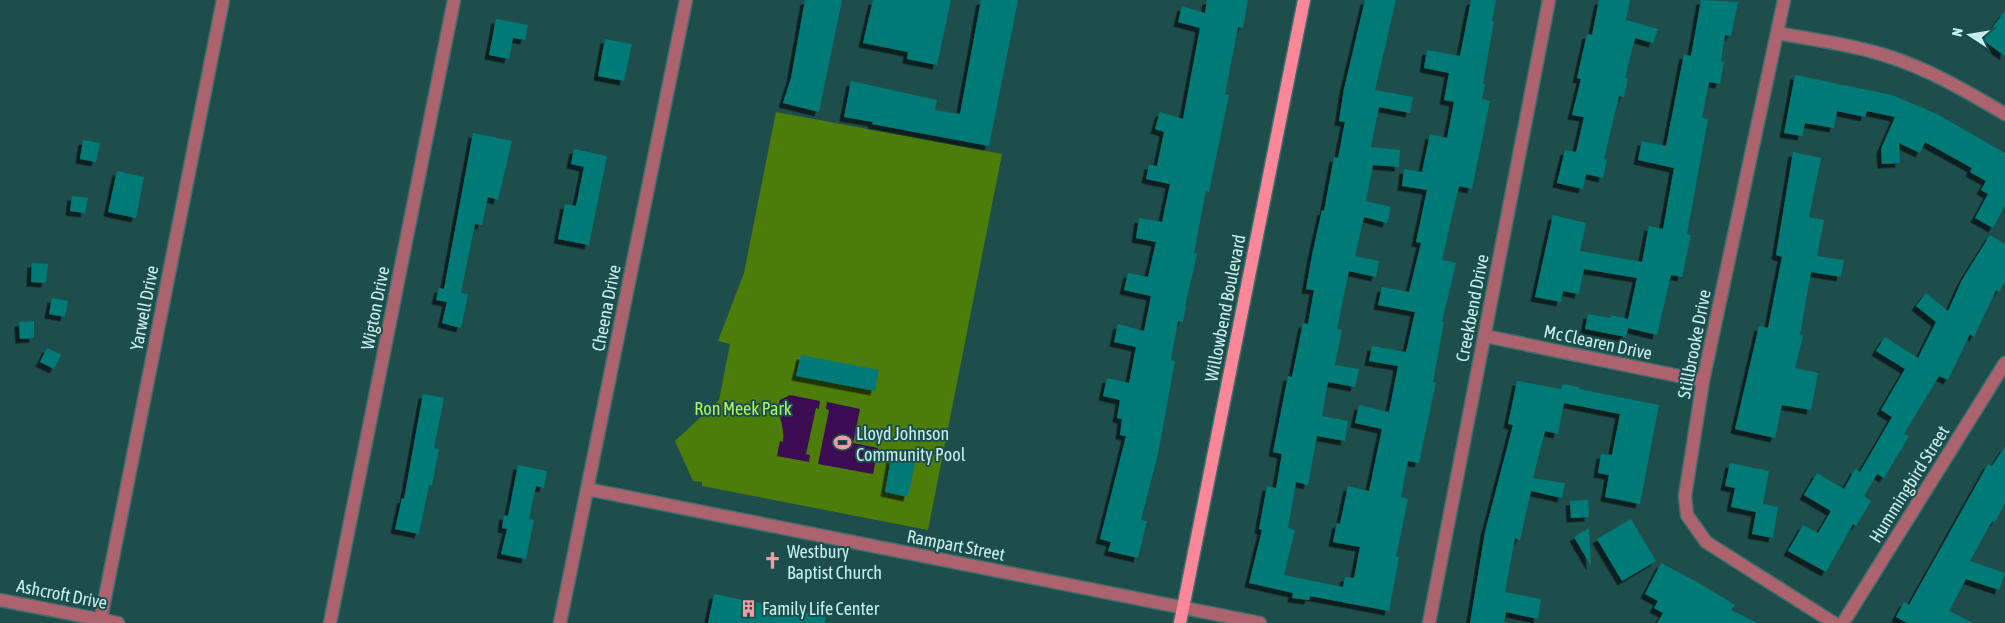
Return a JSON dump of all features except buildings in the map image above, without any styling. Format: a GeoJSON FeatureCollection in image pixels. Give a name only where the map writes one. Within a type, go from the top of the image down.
{"type":"FeatureCollection","features":[{"type":"Feature","properties":{"kind":"main road","name":"Willowbend Boulevard"},"geometry":{"type":"LineString","coordinates":[[1180,623],[1304,0]]}},
{"type":"Feature","properties":{"kind":"street","name":"Yarwell Drive"},"geometry":{"type":"LineString","coordinates":[[100,621],[223,0]]}},
{"type":"Feature","properties":{"kind":"street","name":"Wigton Drive"},"geometry":{"type":"LineString","coordinates":[[330,623],[454,0]]}},
{"type":"Feature","properties":{"kind":"street","name":"Cheena Drive"},"geometry":{"type":"LineString","coordinates":[[560,623],[686,0]]}},
{"type":"Feature","properties":{"kind":"street","name":"Creekbend Drive"},"geometry":{"type":"LineString","coordinates":[[1429,623],[1549,0]]}},
{"type":"Feature","properties":{"kind":"street","name":"Stillbrooke Drive"},"geometry":{"type":"LineString","coordinates":[[1784,0],[1703,381],[1684,496],[1687,516],[1706,542],[1834,623]]}},
{"type":"Feature","properties":{"kind":"street"},"geometry":{"type":"LineString","coordinates":[[1778,32],[1883,54],[1955,85],[2005,114]]}},
{"type":"Feature","properties":{"kind":"street","name":"Mc Clearen Drive"},"geometry":{"type":"LineString","coordinates":[[1485,336],[1703,381]]}},
{"type":"Feature","properties":{"kind":"street","name":"Hummingbird Street"},"geometry":{"type":"LineString","coordinates":[[1843,623],[2005,363]]}},
{"type":"Feature","properties":{"kind":"street","name":"Rampart Street"},"geometry":{"type":"LineString","coordinates":[[587,489],[1260,623]]}},
{"type":"Feature","properties":{"kind":"street","name":"Ashcroft Drive"},"geometry":{"type":"LineString","coordinates":[[0,600],[118,623]]}},
{"type":"Feature","properties":{"kind":"green space","name":"Ron Meek Park"},"geometry":{"type":"Polygon","coordinates":[[[776,112],[1002,154],[928,530],[702,486],[702,482],[693,481],[675,441],[719,400],[730,344],[718,341],[744,273],[776,112]]]}},
{"type":"Feature","properties":{"kind":"shaded area"},"geometry":{"type":"Polygon","coordinates":[[[790,395],[820,401],[819,409],[816,408],[806,454],[810,455],[809,462],[777,456],[780,441],[783,442],[784,437],[779,404],[780,400],[790,395]]]}},
{"type":"Feature","properties":{"kind":"shaded area"},"geometry":{"type":"Polygon","coordinates":[[[827,402],[860,409],[853,443],[878,448],[873,474],[818,464],[829,410],[826,409],[827,402]]]}},
{"type":"Feature","properties":{"kind":"place","name":"Lloyd Johnson Community Pool"},"geometry":{"type":"Point","coordinates":[842,443]}},
{"type":"Feature","properties":{"kind":"place","name":"Westbury Baptist Church"},"geometry":{"type":"Point","coordinates":[773,561]}},
{"type":"Feature","properties":{"kind":"place","name":"Family Life Center"},"geometry":{"type":"Point","coordinates":[748,608]}}]}
